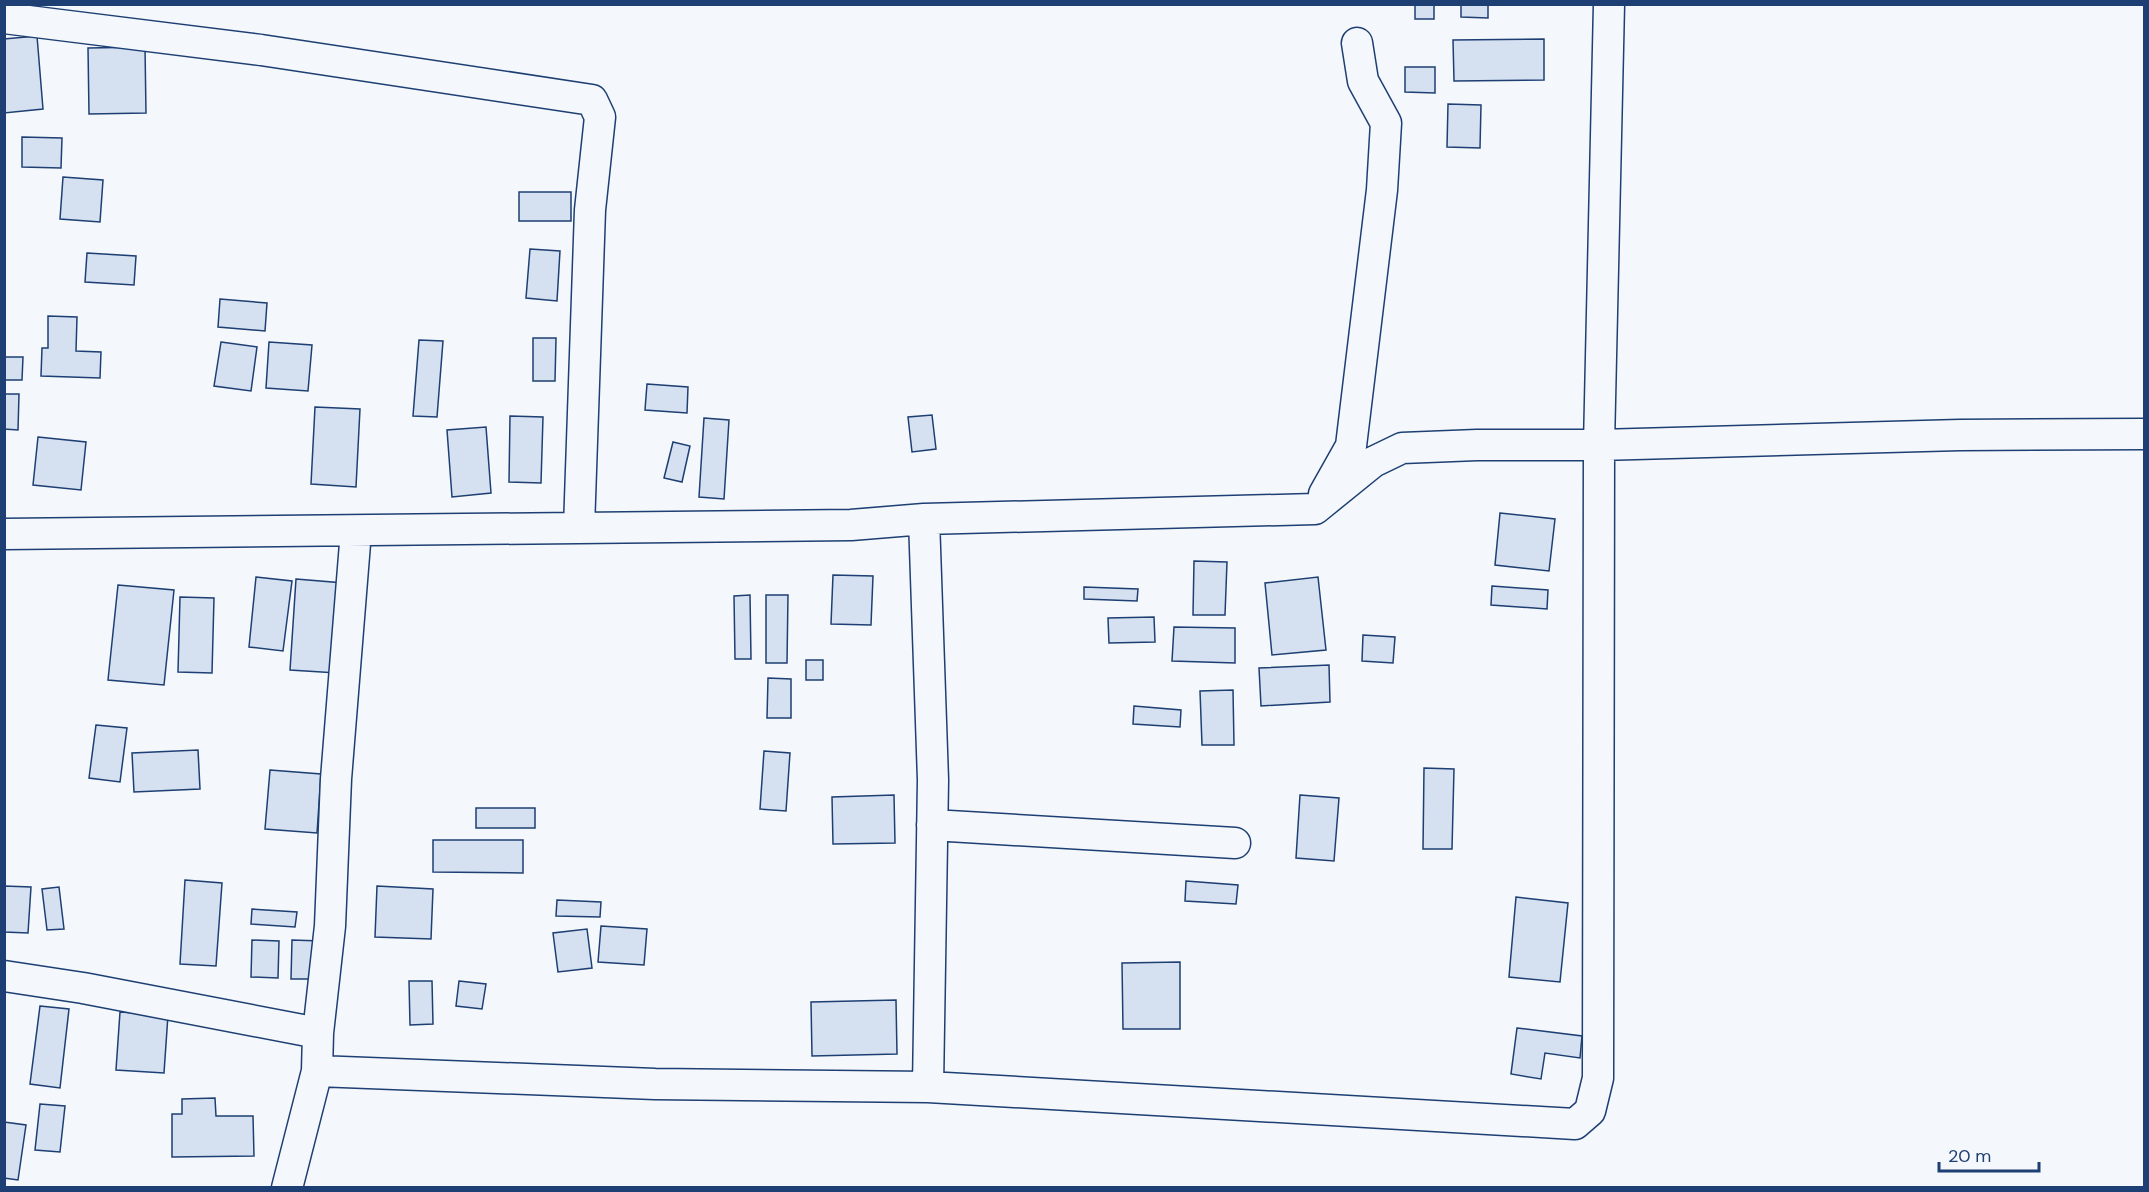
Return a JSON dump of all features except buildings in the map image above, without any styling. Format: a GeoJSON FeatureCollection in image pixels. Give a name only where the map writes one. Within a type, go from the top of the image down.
{"type":"FeatureCollection","features":[{"type":"Feature","properties":{"kind":"street"},"geometry":{"type":"LineString","coordinates":[[317,1071],[655,1084],[928,1086],[1575,1124],[1590,1111],[1598,1078],[1599,445],[1610,4]]}},
{"type":"Feature","properties":{"kind":"street"},"geometry":{"type":"LineString","coordinates":[[4,18],[261,50],[592,100],[600,117],[590,210],[579,528]]}},
{"type":"Feature","properties":{"kind":"street"},"geometry":{"type":"LineString","coordinates":[[1315,509],[1351,446],[1382,190],[1386,123],[1363,81],[1357,43]]}},
{"type":"Feature","properties":{"kind":"street"},"geometry":{"type":"LineString","coordinates":[[4,534],[851,525],[924,519],[1315,509],[1373,462],[1402,448],[1960,435],[2145,434]]}},
{"type":"Feature","properties":{"kind":"street"},"geometry":{"type":"LineString","coordinates":[[924,519],[933,780],[928,1086]]}},
{"type":"Feature","properties":{"kind":"street"},"geometry":{"type":"LineString","coordinates":[[287,1188],[317,1071],[318,1033],[330,926],[336,779],[356,531]]}},
{"type":"Feature","properties":{"kind":"street"},"geometry":{"type":"LineString","coordinates":[[932,825],[1235,843]]}},
{"type":"Feature","properties":{"kind":"street"},"geometry":{"type":"LineString","coordinates":[[4,976],[84,988],[318,1033]]}}]}
